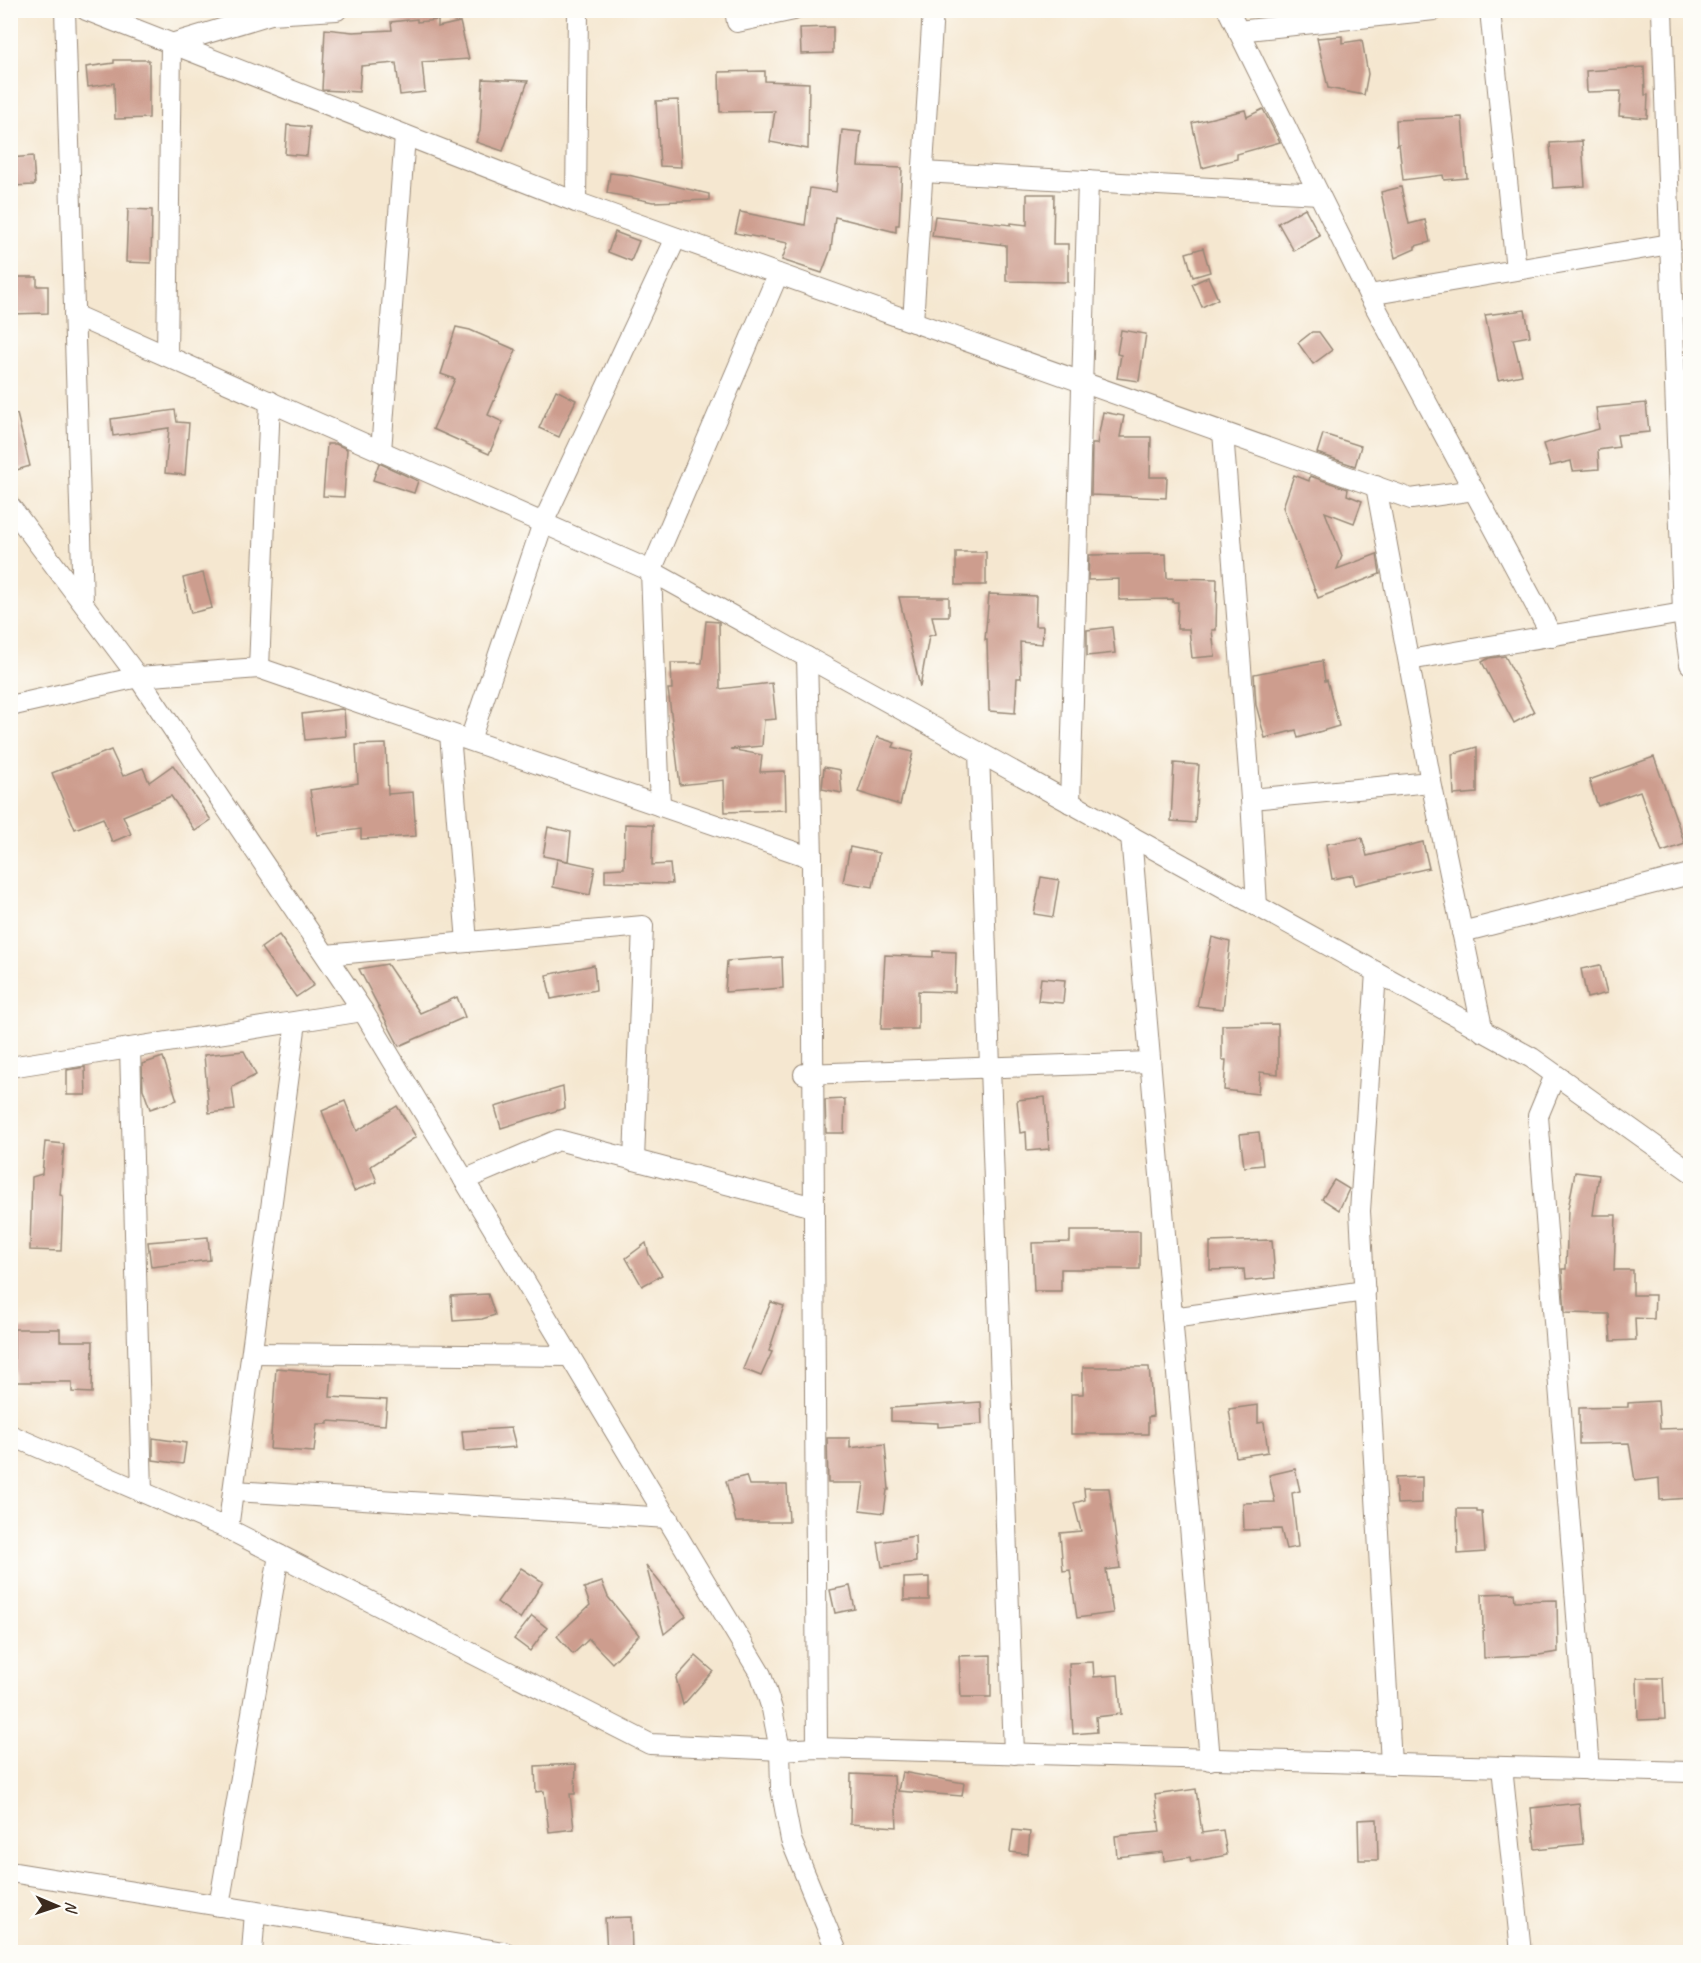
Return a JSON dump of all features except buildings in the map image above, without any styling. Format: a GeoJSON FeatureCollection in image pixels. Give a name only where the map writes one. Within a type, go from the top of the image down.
{"type":"FeatureCollection","features":[{"type":"Feature","properties":{"kind":"street"},"geometry":{"type":"LineString","coordinates":[[65,10],[83,602]]}},
{"type":"Feature","properties":{"kind":"street"},"geometry":{"type":"LineString","coordinates":[[86,10],[576,202],[1411,499],[1474,490]]}},
{"type":"Feature","properties":{"kind":"street"},"geometry":{"type":"LineString","coordinates":[[171,44],[271,14],[337,10]]}},
{"type":"Feature","properties":{"kind":"street"},"geometry":{"type":"LineString","coordinates":[[576,202],[578,10]]}},
{"type":"Feature","properties":{"kind":"street"},"geometry":{"type":"LineString","coordinates":[[735,10],[737,22],[794,10]]}},
{"type":"Feature","properties":{"kind":"street"},"geometry":{"type":"LineString","coordinates":[[913,322],[933,10]]}},
{"type":"Feature","properties":{"kind":"street"},"geometry":{"type":"LineString","coordinates":[[1228,10],[1369,295],[1552,636]]}},
{"type":"Feature","properties":{"kind":"street"},"geometry":{"type":"LineString","coordinates":[[1238,30],[1434,10]]}},
{"type":"Feature","properties":{"kind":"street"},"geometry":{"type":"LineString","coordinates":[[1490,10],[1516,270]]}},
{"type":"Feature","properties":{"kind":"street"},"geometry":{"type":"LineString","coordinates":[[1662,10],[1670,244],[1690,664]]}},
{"type":"Feature","properties":{"kind":"street"},"geometry":{"type":"LineString","coordinates":[[167,356],[171,44]]}},
{"type":"Feature","properties":{"kind":"street"},"geometry":{"type":"LineString","coordinates":[[381,451],[405,136]]}},
{"type":"Feature","properties":{"kind":"street"},"geometry":{"type":"LineString","coordinates":[[923,172],[1319,194]]}},
{"type":"Feature","properties":{"kind":"street"},"geometry":{"type":"LineString","coordinates":[[1070,802],[1088,181]]}},
{"type":"Feature","properties":{"kind":"street"},"geometry":{"type":"LineString","coordinates":[[470,740],[543,523],[676,238]]}},
{"type":"Feature","properties":{"kind":"street"},"geometry":{"type":"LineString","coordinates":[[1369,295],[1670,244]]}},
{"type":"Feature","properties":{"kind":"street"},"geometry":{"type":"LineString","coordinates":[[660,806],[651,571],[778,274]]}},
{"type":"Feature","properties":{"kind":"street"},"geometry":{"type":"LineString","coordinates":[[74,315],[651,571],[1532,1058],[1690,1171]]}},
{"type":"Feature","properties":{"kind":"street"},"geometry":{"type":"LineString","coordinates":[[259,668],[270,402]]}},
{"type":"Feature","properties":{"kind":"street"},"geometry":{"type":"LineString","coordinates":[[1223,432],[1257,906]]}},
{"type":"Feature","properties":{"kind":"street"},"geometry":{"type":"LineString","coordinates":[[1376,486],[1431,782],[1483,1032]]}},
{"type":"Feature","properties":{"kind":"street"},"geometry":{"type":"LineString","coordinates":[[10,506],[138,677],[363,1011],[761,1675],[772,1709],[780,1750],[781,1788],[791,1840],[837,1953]]}},
{"type":"Feature","properties":{"kind":"street"},"geometry":{"type":"LineString","coordinates":[[1408,660],[1687,614]]}},
{"type":"Feature","properties":{"kind":"street"},"geometry":{"type":"LineString","coordinates":[[807,657],[812,858],[809,1074],[814,1207],[817,1748]]}},
{"type":"Feature","properties":{"kind":"street"},"geometry":{"type":"LineString","coordinates":[[10,706],[138,677],[259,668],[812,858]]}},
{"type":"Feature","properties":{"kind":"street"},"geometry":{"type":"LineString","coordinates":[[450,734],[467,942]]}},
{"type":"Feature","properties":{"kind":"street"},"geometry":{"type":"LineString","coordinates":[[979,752],[1014,1754]]}},
{"type":"Feature","properties":{"kind":"street"},"geometry":{"type":"LineString","coordinates":[[1251,799],[1431,782]]}},
{"type":"Feature","properties":{"kind":"street"},"geometry":{"type":"LineString","coordinates":[[1131,836],[1210,1760]]}},
{"type":"Feature","properties":{"kind":"street"},"geometry":{"type":"LineString","coordinates":[[1462,932],[1690,874]]}},
{"type":"Feature","properties":{"kind":"street"},"geometry":{"type":"LineString","coordinates":[[326,955],[643,926],[634,1160]]}},
{"type":"Feature","properties":{"kind":"street"},"geometry":{"type":"LineString","coordinates":[[1376,972],[1360,1211],[1391,1764]]}},
{"type":"Feature","properties":{"kind":"street"},"geometry":{"type":"LineString","coordinates":[[10,1067],[363,1011]]}},
{"type":"Feature","properties":{"kind":"street"},"geometry":{"type":"LineString","coordinates":[[228,1529],[296,1022]]}},
{"type":"Feature","properties":{"kind":"street"},"geometry":{"type":"LineString","coordinates":[[130,1048],[142,1492]]}},
{"type":"Feature","properties":{"kind":"street"},"geometry":{"type":"LineString","coordinates":[[809,1074],[1150,1062]]}},
{"type":"Feature","properties":{"kind":"street"},"geometry":{"type":"LineString","coordinates":[[1555,1075],[1538,1116],[1589,1770]]}},
{"type":"Feature","properties":{"kind":"street"},"geometry":{"type":"LineString","coordinates":[[464,1180],[558,1140],[814,1207]]}},
{"type":"Feature","properties":{"kind":"street"},"geometry":{"type":"LineString","coordinates":[[1172,1318],[1365,1291]]}},
{"type":"Feature","properties":{"kind":"street"},"geometry":{"type":"LineString","coordinates":[[252,1353],[568,1356]]}},
{"type":"Feature","properties":{"kind":"street"},"geometry":{"type":"LineString","coordinates":[[10,1435],[228,1529],[650,1744],[780,1750],[817,1748],[1690,1772]]}},
{"type":"Feature","properties":{"kind":"street"},"geometry":{"type":"LineString","coordinates":[[234,1491],[668,1518]]}},
{"type":"Feature","properties":{"kind":"street"},"geometry":{"type":"LineString","coordinates":[[219,1906],[279,1555]]}},
{"type":"Feature","properties":{"kind":"street"},"geometry":{"type":"LineString","coordinates":[[1502,1767],[1521,1953]]}},
{"type":"Feature","properties":{"kind":"street"},"geometry":{"type":"LineString","coordinates":[[10,1872],[504,1953]]}},
{"type":"Feature","properties":{"kind":"street"},"geometry":{"type":"LineString","coordinates":[[252,1953],[255,1912]]}}]}
